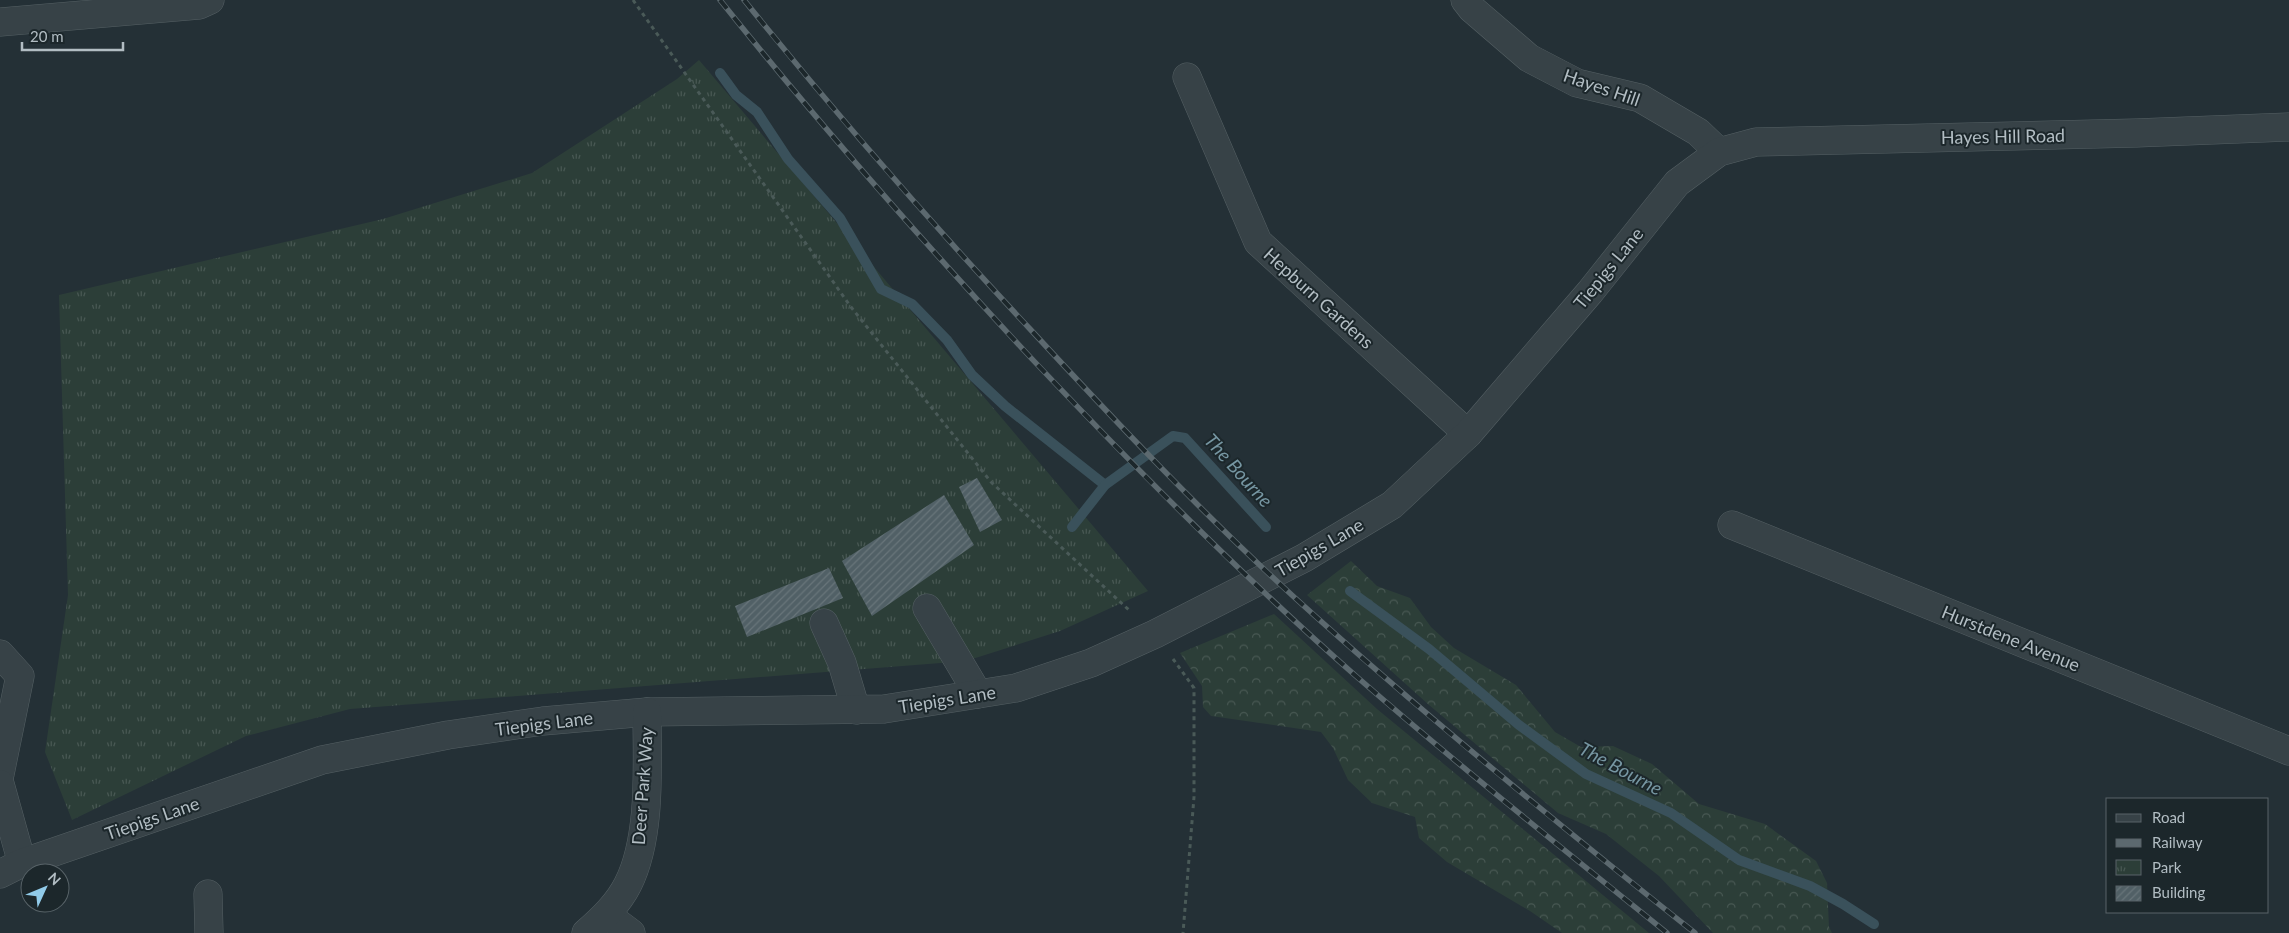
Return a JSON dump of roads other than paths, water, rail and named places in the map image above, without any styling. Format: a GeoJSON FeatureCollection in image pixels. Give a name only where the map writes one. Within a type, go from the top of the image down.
{"type":"FeatureCollection","features":[{"type":"Feature","properties":{"kind":"street"},"geometry":{"type":"LineString","coordinates":[[0,22],[198,5],[210,0]]}},
{"type":"Feature","properties":{"kind":"street","name":"Hayes Hill"},"geometry":{"type":"LineString","coordinates":[[1466,0],[1472,9],[1529,58],[1577,83],[1640,98],[1698,132],[1719,152]]}},
{"type":"Feature","properties":{"kind":"street","name":"Hepburn Gardens"},"geometry":{"type":"LineString","coordinates":[[1187,77],[1258,242],[1468,434]]}},
{"type":"Feature","properties":{"kind":"street","name":"Hayes Hill Road"},"geometry":{"type":"LineString","coordinates":[[1719,152],[1756,142],[2136,133],[2289,127]]}},
{"type":"Feature","properties":{"kind":"street","name":"Tiepigs Lane"},"geometry":{"type":"LineString","coordinates":[[11,868],[322,760],[486,729],[543,721],[647,712],[884,709],[1016,688],[1091,663],[1155,634],[1304,558],[1392,505],[1468,434],[1590,292],[1677,183],[1719,152]]}},
{"type":"Feature","properties":{"kind":"street","name":"Hurstdene Avenue"},"geometry":{"type":"LineString","coordinates":[[1732,525],[2289,751]]}},
{"type":"Feature","properties":{"kind":"street"},"geometry":{"type":"LineString","coordinates":[[928,608],[978,694]]}},
{"type":"Feature","properties":{"kind":"street"},"geometry":{"type":"LineString","coordinates":[[824,623],[842,663],[856,710]]}},
{"type":"Feature","properties":{"kind":"street"},"geometry":{"type":"LineString","coordinates":[[0,654],[20,676],[0,774]]}},
{"type":"Feature","properties":{"kind":"street","name":"Deer Park Way"},"geometry":{"type":"LineString","coordinates":[[586,933],[607,915],[628,883],[638,852],[645,799],[647,712]]}},
{"type":"Feature","properties":{"kind":"street"},"geometry":{"type":"LineString","coordinates":[[0,784],[11,868]]}},
{"type":"Feature","properties":{"kind":"street"},"geometry":{"type":"LineString","coordinates":[[208,894],[209,933]]}},
{"type":"Feature","properties":{"kind":"street"},"geometry":{"type":"LineString","coordinates":[[607,915],[631,933]]}},
{"type":"Feature","properties":{"kind":"waterway"},"geometry":{"type":"LineString","coordinates":[[720,73],[736,95],[757,112],[788,159],[840,218],[881,289],[912,304],[947,340],[972,375],[1005,406],[1105,485]]}},
{"type":"Feature","properties":{"kind":"waterway","name":"The Bourne"},"geometry":{"type":"LineString","coordinates":[[1072,527],[1105,485],[1173,436],[1185,438],[1266,527]]}},
{"type":"Feature","properties":{"kind":"waterway","name":"The Bourne"},"geometry":{"type":"LineString","coordinates":[[1350,591],[1429,649],[1519,725],[1586,774],[1671,813],[1739,860],[1810,886],[1874,924]]}},
{"type":"Feature","properties":{"kind":"railway"},"geometry":{"type":"LineString","coordinates":[[720,0],[834,137],[952,271],[1032,359],[1150,482],[1273,601],[1357,677],[1472,775],[1667,933]]}},
{"type":"Feature","properties":{"kind":"railway"},"geometry":{"type":"LineString","coordinates":[[744,0],[848,126],[956,249],[1126,432],[1225,532],[1343,641],[1442,726],[1542,810],[1695,933]]}}]}
